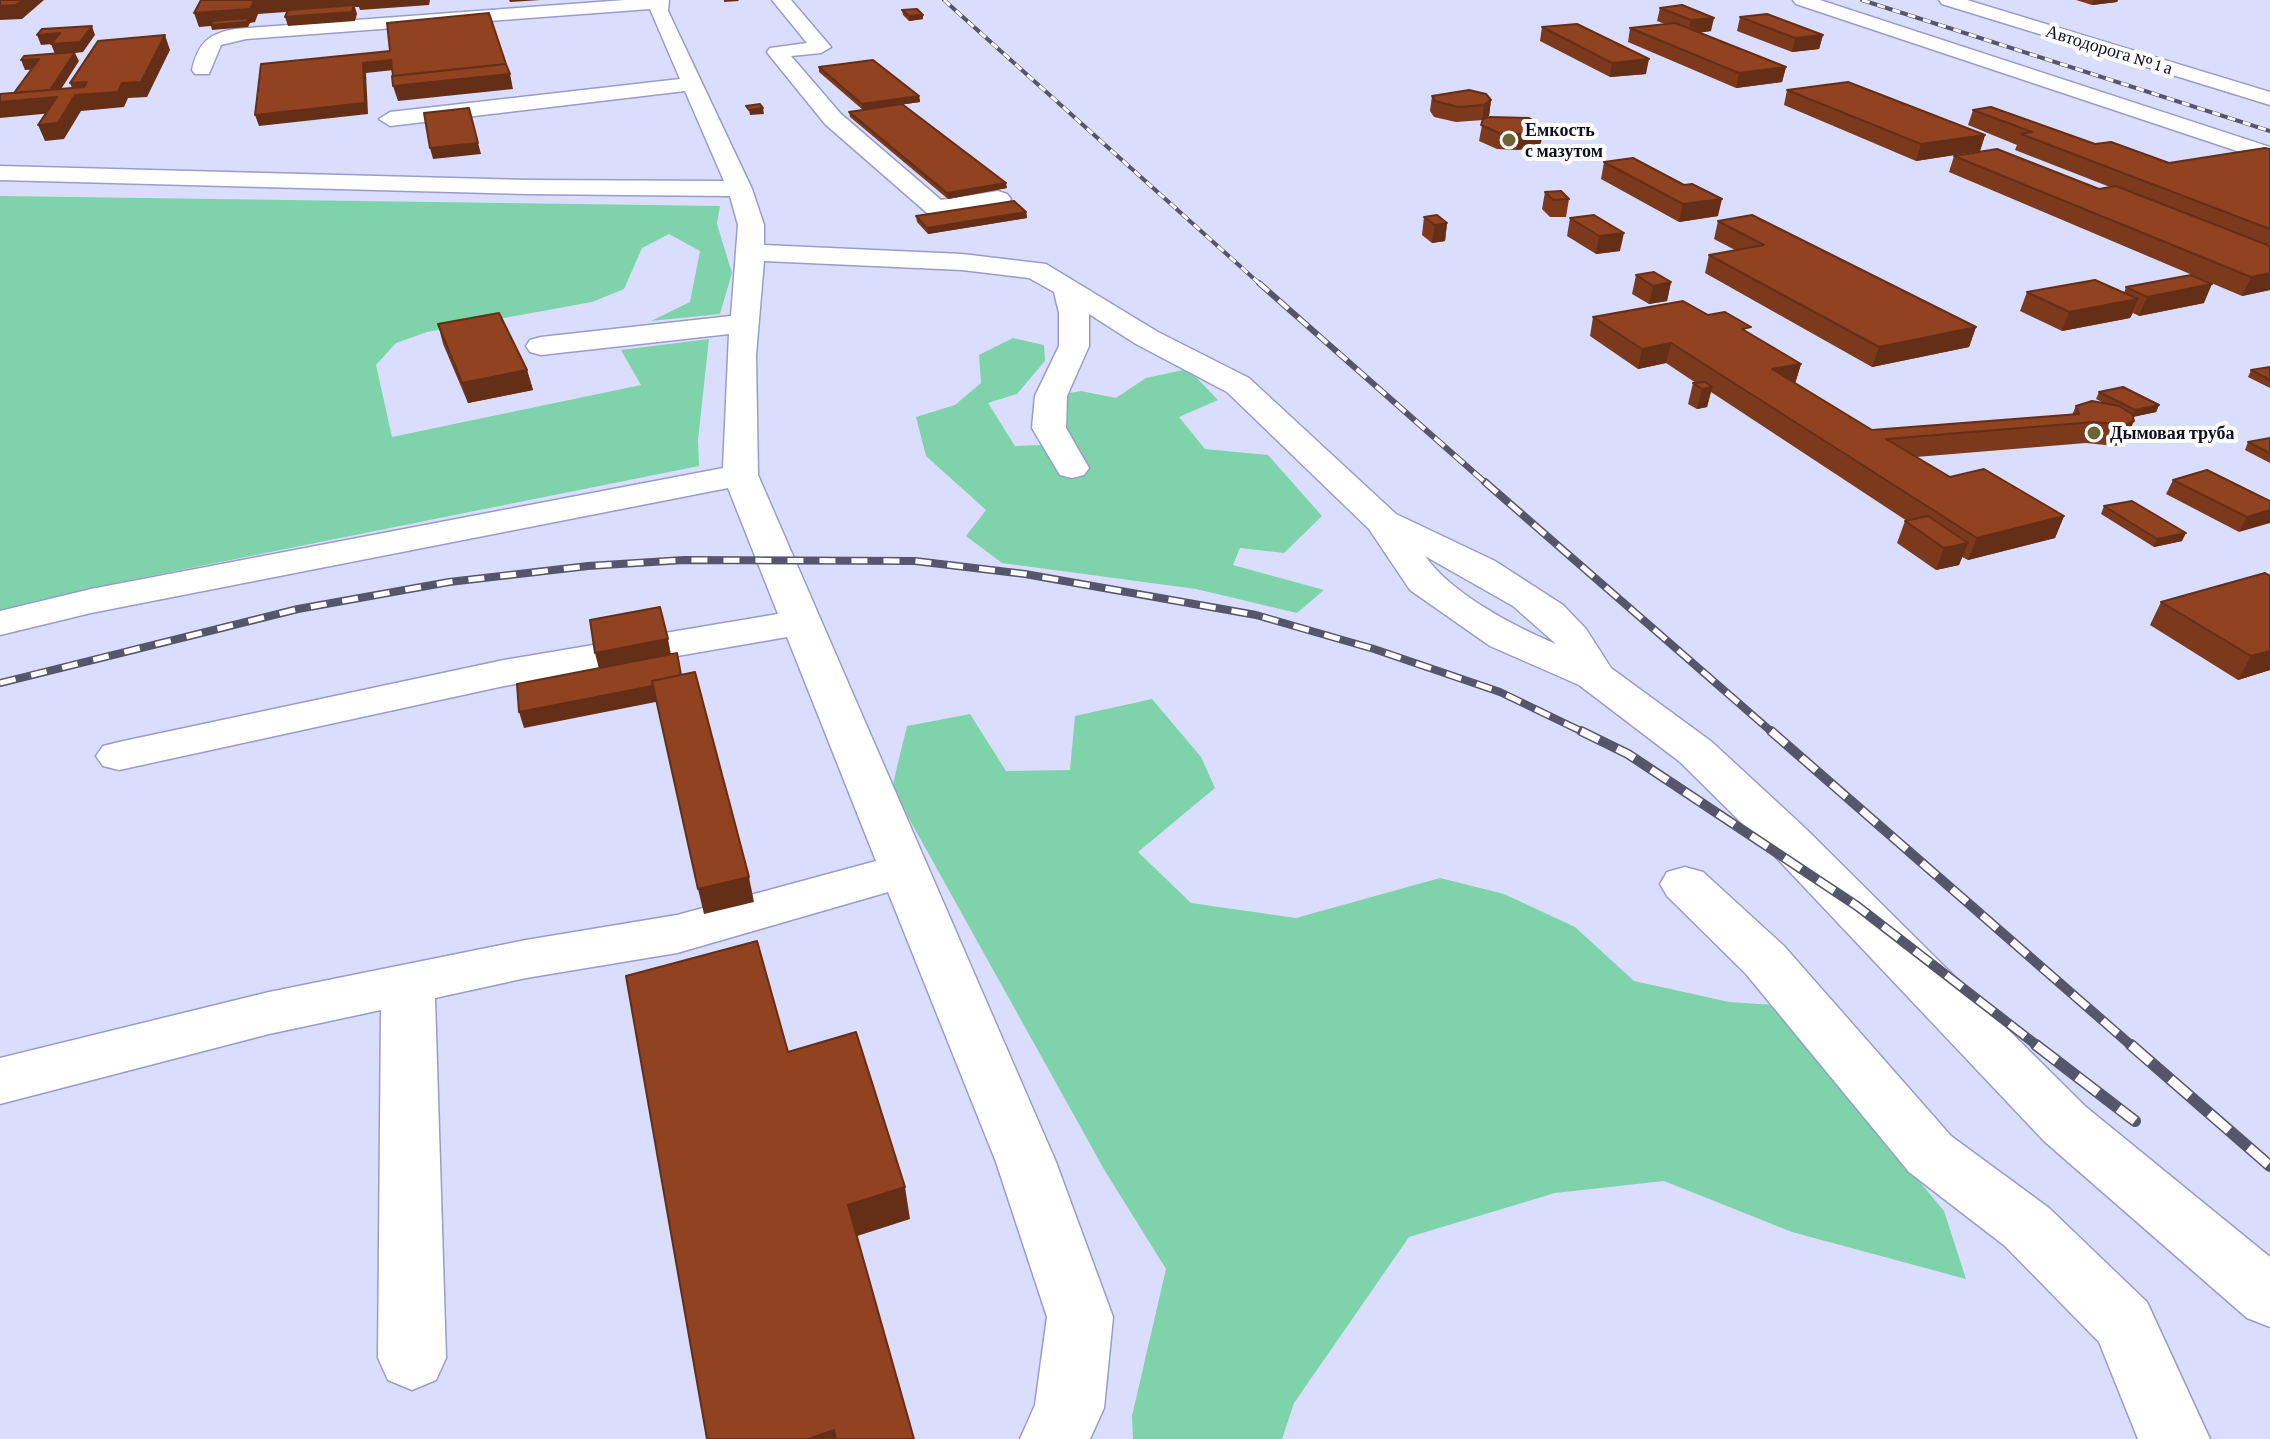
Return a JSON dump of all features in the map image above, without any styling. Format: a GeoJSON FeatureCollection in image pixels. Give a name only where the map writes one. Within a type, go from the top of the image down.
{"type":"FeatureCollection","features":[{"type":"Feature","properties":{"kind":"street"},"geometry":{"type":"LineString","coordinates":[[781,0],[821,47],[777,52],[833,119],[936,208],[998,199]]}},
{"type":"Feature","properties":{"kind":"street"},"geometry":{"type":"LineString","coordinates":[[1802,0],[2270,155]]}},
{"type":"Feature","properties":{"kind":"street","name":"Автодорога № 1 а"},"geometry":{"type":"LineString","coordinates":[[1948,0],[2270,99]]}},
{"type":"Feature","properties":{"kind":"street"},"geometry":{"type":"LineString","coordinates":[[202,70],[206,48],[215,38],[246,33],[659,2],[740,189],[751,225],[741,355],[740,475],[1026,1162],[1080,1317],[1069,1408],[1055,1439]]}},
{"type":"Feature","properties":{"kind":"street"},"geometry":{"type":"LineString","coordinates":[[2211,81],[2255,75]]}},
{"type":"Feature","properties":{"kind":"street"},"geometry":{"type":"LineString","coordinates":[[390,119],[692,84]]}},
{"type":"Feature","properties":{"kind":"street"},"geometry":{"type":"LineString","coordinates":[[0,173],[527,187],[740,189]]}},
{"type":"Feature","properties":{"kind":"street"},"geometry":{"type":"LineString","coordinates":[[751,252],[962,262],[1036,270],[1147,338],[1238,385],[1383,522],[1424,582],[1504,637],[1594,676],[1696,752],[1787,839],[2065,1124],[2270,1297]]}},
{"type":"Feature","properties":{"kind":"street"},"geometry":{"type":"LineString","coordinates":[[1067,288],[1074,313],[1074,346],[1051,396],[1049,428],[1072,468]]}},
{"type":"Feature","properties":{"kind":"street"},"geometry":{"type":"LineString","coordinates":[[541,346],[745,323]]}},
{"type":"Feature","properties":{"kind":"street"},"geometry":{"type":"LineString","coordinates":[[0,623],[91,601],[740,475]]}},
{"type":"Feature","properties":{"kind":"street"},"geometry":{"type":"LineString","coordinates":[[119,756],[504,673],[801,622]]}},
{"type":"Feature","properties":{"kind":"street"},"geometry":{"type":"LineString","coordinates":[[0,1081],[269,1013],[526,959],[677,934],[904,870]]}},
{"type":"Feature","properties":{"kind":"street"},"geometry":{"type":"LineString","coordinates":[[1685,884],[1765,960],[1930,1154],[2027,1227],[2124,1323],[2159,1409],[2175,1439]]}},
{"type":"Feature","properties":{"kind":"street"},"geometry":{"type":"LineString","coordinates":[[408,983],[412,1358]]}},
{"type":"Feature","properties":{"kind":"green space"},"geometry":{"type":"Polygon","coordinates":[[[0,196],[720,206],[717,224],[732,273],[720,314],[651,321],[690,302],[700,251],[669,234],[642,248],[624,289],[592,302],[427,332],[396,343],[376,365],[392,437],[641,385],[621,350],[709,339],[698,440],[699,466],[96,587],[0,611],[0,196]]]}},
{"type":"Feature","properties":{"kind":"green space"},"geometry":{"type":"Polygon","coordinates":[[[1013,338],[1044,345],[1045,361],[1017,394],[988,403],[1015,446],[1042,445],[1034,399],[1081,391],[1116,398],[1146,378],[1188,369],[1218,400],[1179,417],[1205,449],[1268,455],[1322,516],[1284,553],[1240,548],[1233,565],[1324,590],[1297,613],[1196,589],[1002,563],[966,536],[986,510],[926,456],[916,417],[955,405],[981,383],[979,355],[1013,338]]]}},
{"type":"Feature","properties":{"kind":"green space"},"geometry":{"type":"Polygon","coordinates":[[[1152,699],[1201,757],[1215,788],[1138,852],[1191,903],[1296,918],[1440,878],[1504,894],[1575,927],[1634,981],[1729,1002],[1806,1007],[1837,1083],[1944,1211],[1966,1279],[1792,1232],[1664,1181],[1555,1193],[1409,1237],[1294,1403],[1282,1439],[1133,1439],[1132,1416],[1166,1269],[1105,1171],[892,788],[907,726],[970,714],[1006,771],[1070,770],[1075,716],[1152,699]]]}},
{"type":"Feature","properties":{"kind":"building"},"geometry":{"type":"Polygon","coordinates":[[[0,0],[23,0],[16,5],[0,6],[0,0]]]}},
{"type":"Feature","properties":{"kind":"building"},"geometry":{"type":"Polygon","coordinates":[[[201,0],[264,0],[254,1],[250,9],[194,13],[201,0]]]}},
{"type":"Feature","properties":{"kind":"building"},"geometry":{"type":"Polygon","coordinates":[[[354,5],[352,12],[285,17],[288,10],[354,5]]]}},
{"type":"Feature","properties":{"kind":"building"},"geometry":{"type":"Polygon","coordinates":[[[1682,5],[1714,18],[1691,20],[1660,8],[1682,5]]]}},
{"type":"Feature","properties":{"kind":"building"},"geometry":{"type":"Polygon","coordinates":[[[917,9],[923,15],[909,16],[902,10],[917,9]]]}},
{"type":"Feature","properties":{"kind":"building"},"geometry":{"type":"Polygon","coordinates":[[[489,13],[506,64],[393,76],[391,60],[363,63],[365,103],[255,115],[261,64],[390,51],[387,23],[489,13]]]}},
{"type":"Feature","properties":{"kind":"building"},"geometry":{"type":"Polygon","coordinates":[[[1767,14],[1823,35],[1795,38],[1740,17],[1767,14]]]}},
{"type":"Feature","properties":{"kind":"building"},"geometry":{"type":"Polygon","coordinates":[[[248,18],[247,22],[210,25],[213,21],[248,18]]]}},
{"type":"Feature","properties":{"kind":"building"},"geometry":{"type":"Polygon","coordinates":[[[1675,23],[1786,67],[1739,73],[1630,28],[1675,23]]]}},
{"type":"Feature","properties":{"kind":"building"},"geometry":{"type":"Polygon","coordinates":[[[1577,24],[1649,59],[1612,63],[1542,27],[1577,24]]]}},
{"type":"Feature","properties":{"kind":"building"},"geometry":{"type":"Polygon","coordinates":[[[92,26],[80,42],[51,44],[60,33],[37,35],[42,29],[92,26]]]}},
{"type":"Feature","properties":{"kind":"building"},"geometry":{"type":"Polygon","coordinates":[[[165,35],[141,82],[122,83],[118,92],[75,95],[58,123],[38,125],[57,97],[0,102],[0,94],[84,87],[87,82],[70,83],[98,41],[165,35]]]}},
{"type":"Feature","properties":{"kind":"building"},"geometry":{"type":"Polygon","coordinates":[[[75,52],[50,90],[14,93],[39,59],[21,60],[24,56],[75,52]]]}},
{"type":"Feature","properties":{"kind":"building"},"geometry":{"type":"Polygon","coordinates":[[[873,60],[919,96],[862,104],[819,67],[873,60]]]}},
{"type":"Feature","properties":{"kind":"building"},"geometry":{"type":"Polygon","coordinates":[[[506,64],[510,74],[393,86],[392,76],[506,64]]]}},
{"type":"Feature","properties":{"kind":"building"},"geometry":{"type":"Polygon","coordinates":[[[1848,82],[1985,135],[1921,144],[1787,90],[1848,82]]]}},
{"type":"Feature","properties":{"kind":"building"},"geometry":{"type":"Polygon","coordinates":[[[1469,90],[1486,94],[1491,100],[1484,105],[1458,107],[1435,101],[1432,96],[1469,90]]]}},
{"type":"Feature","properties":{"kind":"building"},"geometry":{"type":"Polygon","coordinates":[[[760,104],[763,108],[749,110],[746,106],[760,104]]]}},
{"type":"Feature","properties":{"kind":"building"},"geometry":{"type":"Polygon","coordinates":[[[902,104],[1006,183],[947,193],[849,112],[902,104]]]}},
{"type":"Feature","properties":{"kind":"building"},"geometry":{"type":"Polygon","coordinates":[[[1991,107],[2095,144],[2111,142],[2169,163],[2270,149],[2270,229],[2021,134],[2032,132],[1973,110],[1991,107]]]}},
{"type":"Feature","properties":{"kind":"building"},"geometry":{"type":"Polygon","coordinates":[[[469,108],[478,143],[430,148],[424,113],[469,108]]]}},
{"type":"Feature","properties":{"kind":"building"},"geometry":{"type":"Polygon","coordinates":[[[1529,118],[1543,127],[1536,132],[1499,133],[1481,125],[1483,119],[1529,118]]]}},
{"type":"Feature","properties":{"kind":"building"},"geometry":{"type":"Polygon","coordinates":[[[1997,149],[2099,189],[2116,186],[2270,246],[2270,273],[2251,277],[1954,156],[1997,149]]]}},
{"type":"Feature","properties":{"kind":"building"},"geometry":{"type":"Polygon","coordinates":[[[1633,158],[1684,185],[1692,184],[1722,199],[1683,204],[1604,162],[1633,158]]]}},
{"type":"Feature","properties":{"kind":"building"},"geometry":{"type":"Polygon","coordinates":[[[1561,191],[1569,199],[1553,200],[1545,192],[1561,191]]]}},
{"type":"Feature","properties":{"kind":"building"},"geometry":{"type":"Polygon","coordinates":[[[1014,201],[1026,212],[927,228],[916,216],[1014,201]]]}},
{"type":"Feature","properties":{"kind":"building"},"geometry":{"type":"Polygon","coordinates":[[[1437,215],[1447,223],[1435,225],[1424,217],[1437,215]]]}},
{"type":"Feature","properties":{"kind":"building"},"geometry":{"type":"Polygon","coordinates":[[[1594,215],[1624,233],[1599,236],[1570,218],[1594,215]]]}},
{"type":"Feature","properties":{"kind":"building"},"geometry":{"type":"Polygon","coordinates":[[[1752,215],[1976,327],[1879,347],[1709,255],[1764,245],[1718,221],[1752,215]]]}},
{"type":"Feature","properties":{"kind":"building"},"geometry":{"type":"Polygon","coordinates":[[[1654,272],[1671,282],[1653,286],[1636,275],[1654,272]]]}},
{"type":"Feature","properties":{"kind":"building"},"geometry":{"type":"Polygon","coordinates":[[[2191,275],[2212,284],[2147,297],[2126,287],[2191,275]]]}},
{"type":"Feature","properties":{"kind":"building"},"geometry":{"type":"Polygon","coordinates":[[[2095,280],[2138,299],[2069,312],[2027,292],[2095,280]]]}},
{"type":"Feature","properties":{"kind":"building"},"geometry":{"type":"Polygon","coordinates":[[[1683,301],[1708,315],[1725,312],[1751,327],[1742,329],[1801,364],[1772,369],[1872,430],[2079,414],[2076,406],[2092,401],[2119,406],[2132,414],[2134,421],[2124,425],[2094,422],[1886,439],[1950,477],[1984,469],[2064,516],[1977,538],[1671,343],[1642,349],[1593,317],[1683,301]]]}},
{"type":"Feature","properties":{"kind":"building"},"geometry":{"type":"Polygon","coordinates":[[[499,313],[527,370],[462,383],[438,324],[499,313]]]}},
{"type":"Feature","properties":{"kind":"building"},"geometry":{"type":"Polygon","coordinates":[[[2270,367],[2270,380],[2251,370],[2270,367]]]}},
{"type":"Feature","properties":{"kind":"building"},"geometry":{"type":"Polygon","coordinates":[[[1705,382],[1712,387],[1702,389],[1693,383],[1705,382]]]}},
{"type":"Feature","properties":{"kind":"building"},"geometry":{"type":"Polygon","coordinates":[[[2123,387],[2159,405],[2135,410],[2099,392],[2123,387]]]}},
{"type":"Feature","properties":{"kind":"building"},"geometry":{"type":"Polygon","coordinates":[[[2270,438],[2270,453],[2248,442],[2270,438]]]}},
{"type":"Feature","properties":{"kind":"building"},"geometry":{"type":"Polygon","coordinates":[[[2207,470],[2270,501],[2270,510],[2247,517],[2173,480],[2207,470]]]}},
{"type":"Feature","properties":{"kind":"building"},"geometry":{"type":"Polygon","coordinates":[[[2132,501],[2186,533],[2157,539],[2104,506],[2132,501]]]}},
{"type":"Feature","properties":{"kind":"building"},"geometry":{"type":"Polygon","coordinates":[[[1928,516],[1968,543],[1944,548],[1905,521],[1928,516]]]}},
{"type":"Feature","properties":{"kind":"building"},"geometry":{"type":"Polygon","coordinates":[[[2265,573],[2270,576],[2270,651],[2251,656],[2161,602],[2265,573]]]}},
{"type":"Feature","properties":{"kind":"building"},"geometry":{"type":"Polygon","coordinates":[[[660,607],[668,639],[595,653],[590,620],[660,607]]]}},
{"type":"Feature","properties":{"kind":"building"},"geometry":{"type":"Polygon","coordinates":[[[677,653],[681,675],[652,681],[653,686],[519,712],[517,684],[677,653]]]}},
{"type":"Feature","properties":{"kind":"building"},"geometry":{"type":"Polygon","coordinates":[[[695,672],[749,877],[698,889],[652,681],[695,672]]]}},
{"type":"Feature","properties":{"kind":"building"},"geometry":{"type":"Polygon","coordinates":[[[757,941],[788,1052],[856,1032],[905,1187],[848,1205],[914,1439],[836,1439],[834,1430],[809,1439],[707,1439],[626,976],[757,941]]]}},
{"type":"Feature","properties":{"kind":"railway"},"geometry":{"type":"LineString","coordinates":[[944,0],[1261,285]]}},
{"type":"Feature","properties":{"kind":"railway"},"geometry":{"type":"LineString","coordinates":[[1862,0],[2270,131]]}},
{"type":"Feature","properties":{"kind":"railway"},"geometry":{"type":"LineString","coordinates":[[1259,283],[1487,484]]}},
{"type":"Feature","properties":{"kind":"railway"},"geometry":{"type":"LineString","coordinates":[[1485,482],[1773,733]]}},
{"type":"Feature","properties":{"kind":"railway"},"geometry":{"type":"LineString","coordinates":[[0,683],[298,609],[449,582],[588,566],[684,560],[915,561],[1025,574],[1256,615],[1374,649],[1500,692],[1585,733]]}},
{"type":"Feature","properties":{"kind":"railway"},"geometry":{"type":"LineString","coordinates":[[1581,731],[1628,754],[1857,906],[2039,1047]]}},
{"type":"Feature","properties":{"kind":"railway"},"geometry":{"type":"LineString","coordinates":[[1771,731],[2133,1047]]}},
{"type":"Feature","properties":{"kind":"railway"},"geometry":{"type":"LineString","coordinates":[[2036,1045],[2135,1121]]}},
{"type":"Feature","properties":{"kind":"railway"},"geometry":{"type":"LineString","coordinates":[[2131,1045],[2270,1166]]}},
{"type":"Feature","properties":{"kind":"place","name":"Емкость с мазутом"},"geometry":{"type":"Point","coordinates":[1509,140]}},
{"type":"Feature","properties":{"kind":"place","name":"Дымовая труба"},"geometry":{"type":"Point","coordinates":[2094,433]}}]}
